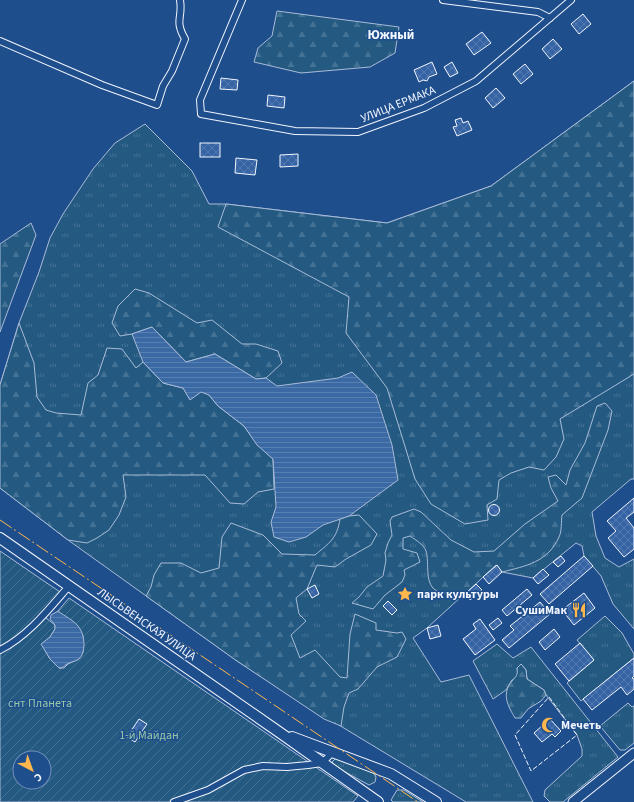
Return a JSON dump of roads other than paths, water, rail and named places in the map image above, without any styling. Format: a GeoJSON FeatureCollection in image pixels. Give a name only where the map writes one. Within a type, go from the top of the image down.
{"type":"FeatureCollection","features":[{"type":"Feature","properties":{"kind":"main road","name":"ЛЫСЬВЕНСКАЯ УЛИЦА"},"geometry":{"type":"LineString","coordinates":[[0,538],[378,802]]}},
{"type":"Feature","properties":{"kind":"main road","name":"ЛЫСЬВЕНСКАЯ УЛИЦА"},"geometry":{"type":"LineString","coordinates":[[279,732],[391,774],[436,802]]}},
{"type":"Feature","properties":{"kind":"street"},"geometry":{"type":"LineString","coordinates":[[0,41],[102,85],[157,105],[163,86],[172,71],[185,39],[179,26],[180,0]]}},
{"type":"Feature","properties":{"kind":"street","name":"УЛИЦА ЕРМАКА"},"geometry":{"type":"LineString","coordinates":[[242,0],[200,100],[201,114],[295,131],[358,132],[424,108],[476,81],[571,0]]}},
{"type":"Feature","properties":{"kind":"street"},"geometry":{"type":"LineString","coordinates":[[443,0],[538,12],[550,18]]}},
{"type":"Feature","properties":{"kind":"street"},"geometry":{"type":"LineString","coordinates":[[0,650],[25,632],[43,615],[69,586]]}},
{"type":"Feature","properties":{"kind":"street"},"geometry":{"type":"LineString","coordinates":[[174,802],[208,790],[244,770],[263,766],[287,767],[322,763],[333,752]]}},
{"type":"Feature","properties":{"kind":"street"},"geometry":{"type":"LineString","coordinates":[[573,802],[634,753]]}},
{"type":"Feature","properties":{"kind":"place","name":"парк культуры"},"geometry":{"type":"Point","coordinates":[405,594]}},
{"type":"Feature","properties":{"kind":"place","name":"СушиМак"},"geometry":{"type":"Point","coordinates":[579,610]}},
{"type":"Feature","properties":{"kind":"place","name":"Мечеть"},"geometry":{"type":"Point","coordinates":[549,725]}},
{"type":"Feature","properties":{"kind":"district","name":"Южный"},"geometry":{"type":"Point","coordinates":[391,34]}},
{"type":"Feature","properties":{"kind":"park label","name":"снт Планета"},"geometry":{"type":"Point","coordinates":[40,703]}},
{"type":"Feature","properties":{"kind":"park label","name":"1-й Майдан"},"geometry":{"type":"Point","coordinates":[149,735]}}]}
